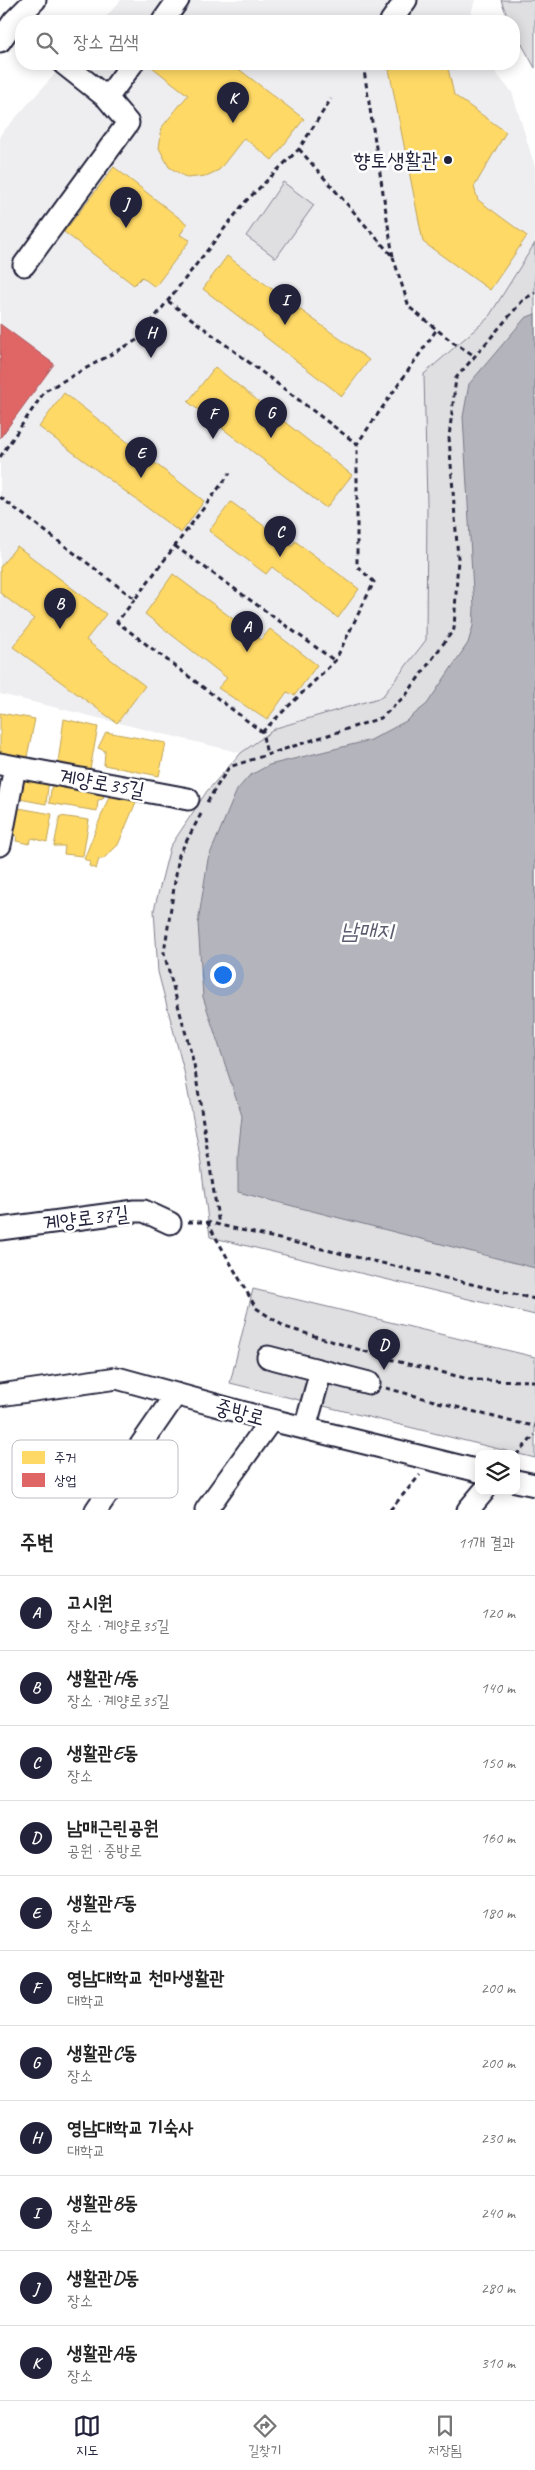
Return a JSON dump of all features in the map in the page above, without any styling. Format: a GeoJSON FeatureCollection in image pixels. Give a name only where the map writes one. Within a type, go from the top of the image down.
{"type":"FeatureCollection","features":[{"type":"Feature","properties":{"kind":"street"},"geometry":{"type":"LineString","coordinates":[[24,15],[35,0]]}},
{"type":"Feature","properties":{"kind":"street"},"geometry":{"type":"LineString","coordinates":[[167,15],[178,0]]}},
{"type":"Feature","properties":{"kind":"street"},"geometry":{"type":"LineString","coordinates":[[395,15],[406,0]]}},
{"type":"Feature","properties":{"kind":"street"},"geometry":{"type":"LineString","coordinates":[[0,41],[15,27]]}},
{"type":"Feature","properties":{"kind":"street"},"geometry":{"type":"LineString","coordinates":[[24,265],[128,123],[106,98],[71,70]]}},
{"type":"Feature","properties":{"kind":"street"},"geometry":{"type":"LineString","coordinates":[[106,98],[127,70]]}},
{"type":"Feature","properties":{"kind":"street","name":"계양로35길"},"geometry":{"type":"LineString","coordinates":[[0,845],[8,766],[198,805]]}},
{"type":"Feature","properties":{"kind":"street","name":"계양로37길"},"geometry":{"type":"LineString","coordinates":[[0,1229],[135,1211],[144,1211],[170,1223]]}},
{"type":"Feature","properties":{"kind":"street"},"geometry":{"type":"LineString","coordinates":[[268,1357],[369,1383]]}},
{"type":"Feature","properties":{"kind":"street"},"geometry":{"type":"LineString","coordinates":[[305,1428],[321,1371]]}},
{"type":"Feature","properties":{"kind":"street","name":"중방로"},"geometry":{"type":"LineString","coordinates":[[0,1395],[117,1378],[271,1420],[475,1470]]}},
{"type":"Feature","properties":{"kind":"street"},"geometry":{"type":"LineString","coordinates":[[144,1440],[176,1394]]}},
{"type":"Feature","properties":{"kind":"street"},"geometry":{"type":"LineString","coordinates":[[206,1510],[271,1420]]}},
{"type":"Feature","properties":{"kind":"street"},"geometry":{"type":"LineString","coordinates":[[520,1482],[535,1485]]}},
{"type":"Feature","properties":{"kind":"street"},"geometry":{"type":"LineString","coordinates":[[468,1510],[481,1495]]}},
{"type":"Feature","properties":{"kind":"street"},"geometry":{"type":"LineString","coordinates":[[96,1510],[104,1498]]}},
{"type":"Feature","properties":{"kind":"path"},"geometry":{"type":"LineString","coordinates":[[364,70],[393,257],[409,307],[475,356]]}},
{"type":"Feature","properties":{"kind":"path"},"geometry":{"type":"LineString","coordinates":[[0,457],[45,391],[137,340],[246,201],[298,149],[331,99]]}},
{"type":"Feature","properties":{"kind":"path"},"geometry":{"type":"LineString","coordinates":[[298,149],[393,257]]}},
{"type":"Feature","properties":{"kind":"path"},"geometry":{"type":"LineString","coordinates":[[219,1225],[194,1064],[164,953],[179,855],[198,805],[229,767],[381,718],[406,695],[454,629],[458,558],[449,436],[456,378],[524,299],[535,293]]}},
{"type":"Feature","properties":{"kind":"path"},"geometry":{"type":"LineString","coordinates":[[168,301],[356,444]]}},
{"type":"Feature","properties":{"kind":"path"},"geometry":{"type":"LineString","coordinates":[[262,732],[335,661],[374,582],[357,566],[356,444],[437,329]]}},
{"type":"Feature","properties":{"kind":"path"},"geometry":{"type":"LineString","coordinates":[[230,474],[117,622],[262,732],[267,754]]}},
{"type":"Feature","properties":{"kind":"path"},"geometry":{"type":"LineString","coordinates":[[0,497],[135,599]]}},
{"type":"Feature","properties":{"kind":"path"},"geometry":{"type":"LineString","coordinates":[[176,546],[335,661]]}},
{"type":"Feature","properties":{"kind":"path"},"geometry":{"type":"LineString","coordinates":[[208,1222],[256,1308],[285,1327],[400,1362],[472,1380],[535,1381]]}},
{"type":"Feature","properties":{"kind":"path"},"geometry":{"type":"LineString","coordinates":[[170,1223],[208,1222],[535,1299]]}},
{"type":"Feature","properties":{"kind":"path"},"geometry":{"type":"LineString","coordinates":[[369,1383],[535,1426]]}},
{"type":"Feature","properties":{"kind":"path"},"geometry":{"type":"LineString","coordinates":[[520,1451],[535,1435]]}},
{"type":"Feature","properties":{"kind":"path"},"geometry":{"type":"LineString","coordinates":[[390,1510],[434,1460]]}},
{"type":"Feature","properties":{"kind":"shaded area"},"geometry":{"type":"Polygon","coordinates":[[[121,0],[475,0],[471,15],[107,15],[121,0]]]}},
{"type":"Feature","properties":{"kind":"shaded area"},"geometry":{"type":"Polygon","coordinates":[[[501,0],[535,0],[535,68],[520,41],[520,15],[507,15],[501,0]]]}},
{"type":"Feature","properties":{"kind":"shaded area"},"geometry":{"type":"Polygon","coordinates":[[[59,70],[493,70],[512,92],[535,167],[535,243],[488,318],[424,374],[427,504],[426,640],[382,697],[276,728],[241,753],[0,694],[0,135],[59,70]]]}},
{"type":"Feature","properties":{"kind":"shaded area"},"geometry":{"type":"Polygon","coordinates":[[[283,182],[314,205],[276,258],[246,236],[283,182]]]}},
{"type":"Feature","properties":{"kind":"shaded area","name":"남매지"},"geometry":{"type":"Polygon","coordinates":[[[535,243],[535,1315],[210,1237],[200,1156],[184,1071],[158,972],[154,910],[170,847],[207,791],[241,753],[276,728],[382,697],[426,640],[427,504],[424,374],[488,318],[535,243]]]}},
{"type":"Feature","properties":{"kind":"shaded area"},"geometry":{"type":"Polygon","coordinates":[[[253,1289],[535,1357],[535,1458],[520,1454],[520,1450],[502,1450],[230,1383],[253,1289]]]}},
{"type":"Feature","properties":{"kind":"water","name":"남매지"},"geometry":{"type":"Polygon","coordinates":[[[535,314],[535,1268],[238,1192],[238,1154],[242,1116],[203,997],[198,923],[208,859],[237,790],[249,776],[269,765],[371,740],[406,721],[427,704],[468,643],[473,626],[474,608],[463,417],[469,384],[525,318],[535,314]]]}},
{"type":"Feature","properties":{"kind":"building: 주거"},"geometry":{"type":"Polygon","coordinates":[[[156,70],[240,70],[304,119],[272,160],[244,138],[219,170],[206,176],[187,178],[169,167],[159,148],[162,127],[188,95],[156,70]]]}},
{"type":"Feature","properties":{"kind":"building: 주거","name":"향토생활관"},"geometry":{"type":"Polygon","coordinates":[[[389,70],[448,70],[454,95],[506,132],[474,187],[478,200],[527,236],[490,290],[423,242],[389,70]]]}},
{"type":"Feature","properties":{"kind":"building: 주거"},"geometry":{"type":"Polygon","coordinates":[[[114,167],[187,224],[180,235],[190,240],[155,287],[142,277],[134,285],[64,232],[114,167]]]}},
{"type":"Feature","properties":{"kind":"building: 주거"},"geometry":{"type":"Polygon","coordinates":[[[227,256],[369,360],[342,396],[203,289],[227,256]]]}},
{"type":"Feature","properties":{"kind":"building: 주거"},"geometry":{"type":"Polygon","coordinates":[[[215,367],[352,475],[326,508],[188,402],[215,367]]]}},
{"type":"Feature","properties":{"kind":"building: 주거"},"geometry":{"type":"Polygon","coordinates":[[[64,393],[204,501],[181,533],[39,427],[64,393]]]}},
{"type":"Feature","properties":{"kind":"building: 주거"},"geometry":{"type":"Polygon","coordinates":[[[231,502],[292,546],[295,541],[359,589],[338,618],[272,567],[266,574],[209,531],[231,502]]]}},
{"type":"Feature","properties":{"kind":"building: 주거"},"geometry":{"type":"Polygon","coordinates":[[[17,546],[106,614],[86,640],[145,686],[117,723],[13,647],[34,619],[0,593],[0,567],[17,546]]]}},
{"type":"Feature","properties":{"kind":"building: 주거"},"geometry":{"type":"Polygon","coordinates":[[[173,574],[261,640],[270,629],[317,665],[295,695],[287,692],[267,720],[218,688],[227,678],[145,614],[173,574]]]}},
{"type":"Feature","properties":{"kind":"building: 주거"},"geometry":{"type":"Polygon","coordinates":[[[0,713],[35,719],[26,761],[0,755],[0,713]]]}},
{"type":"Feature","properties":{"kind":"building: 주거"},"geometry":{"type":"Polygon","coordinates":[[[64,719],[98,727],[90,769],[58,762],[64,719]]]}},
{"type":"Feature","properties":{"kind":"building: 주거"},"geometry":{"type":"Polygon","coordinates":[[[106,732],[166,743],[159,776],[104,765],[105,751],[98,748],[106,732]]]}},
{"type":"Feature","properties":{"kind":"building: 주거"},"geometry":{"type":"Polygon","coordinates":[[[25,772],[49,778],[46,804],[14,798],[25,772]]]}},
{"type":"Feature","properties":{"kind":"building: 주거"},"geometry":{"type":"Polygon","coordinates":[[[60,781],[105,789],[103,799],[98,800],[97,811],[49,803],[52,784],[58,787],[60,781]]]}},
{"type":"Feature","properties":{"kind":"building: 주거"},"geometry":{"type":"Polygon","coordinates":[[[112,789],[136,802],[118,845],[103,859],[99,859],[96,869],[89,866],[90,862],[84,859],[112,789]]]}},
{"type":"Feature","properties":{"kind":"building: 주거"},"geometry":{"type":"Polygon","coordinates":[[[13,807],[52,814],[47,842],[32,838],[29,844],[16,841],[17,836],[8,834],[13,807]]]}},
{"type":"Feature","properties":{"kind":"building: 주거"},"geometry":{"type":"Polygon","coordinates":[[[60,816],[89,820],[83,856],[64,854],[65,846],[54,846],[60,816]]]}},
{"type":"Feature","properties":{"kind":"building: 상업"},"geometry":{"type":"Polygon","coordinates":[[[0,324],[54,364],[0,438],[0,324]]]}},
{"type":"Feature","properties":{"kind":"place","name":"생활관A동"},"geometry":{"type":"Point","coordinates":[233,123]}},
{"type":"Feature","properties":{"kind":"place","name":"향토생활관"},"geometry":{"type":"Point","coordinates":[448,160]}},
{"type":"Feature","properties":{"kind":"place","name":"생활관D동"},"geometry":{"type":"Point","coordinates":[126,228]}},
{"type":"Feature","properties":{"kind":"place","name":"생활관B동"},"geometry":{"type":"Point","coordinates":[285,325]}},
{"type":"Feature","properties":{"kind":"place","name":"영남대학교 기숙사"},"geometry":{"type":"Point","coordinates":[151,358]}},
{"type":"Feature","properties":{"kind":"place","name":"생활관C동"},"geometry":{"type":"Point","coordinates":[271,438]}},
{"type":"Feature","properties":{"kind":"place","name":"영남대학교 천마생활관"},"geometry":{"type":"Point","coordinates":[213,439]}},
{"type":"Feature","properties":{"kind":"place","name":"생활관F동"},"geometry":{"type":"Point","coordinates":[141,478]}},
{"type":"Feature","properties":{"kind":"place","name":"생활관E동"},"geometry":{"type":"Point","coordinates":[280,557]}},
{"type":"Feature","properties":{"kind":"place","name":"생활관H동"},"geometry":{"type":"Point","coordinates":[60,629]}},
{"type":"Feature","properties":{"kind":"place","name":"고시원"},"geometry":{"type":"Point","coordinates":[247,652]}},
{"type":"Feature","properties":{"kind":"place","name":"남매근린공원"},"geometry":{"type":"Point","coordinates":[384,1370]}}]}
